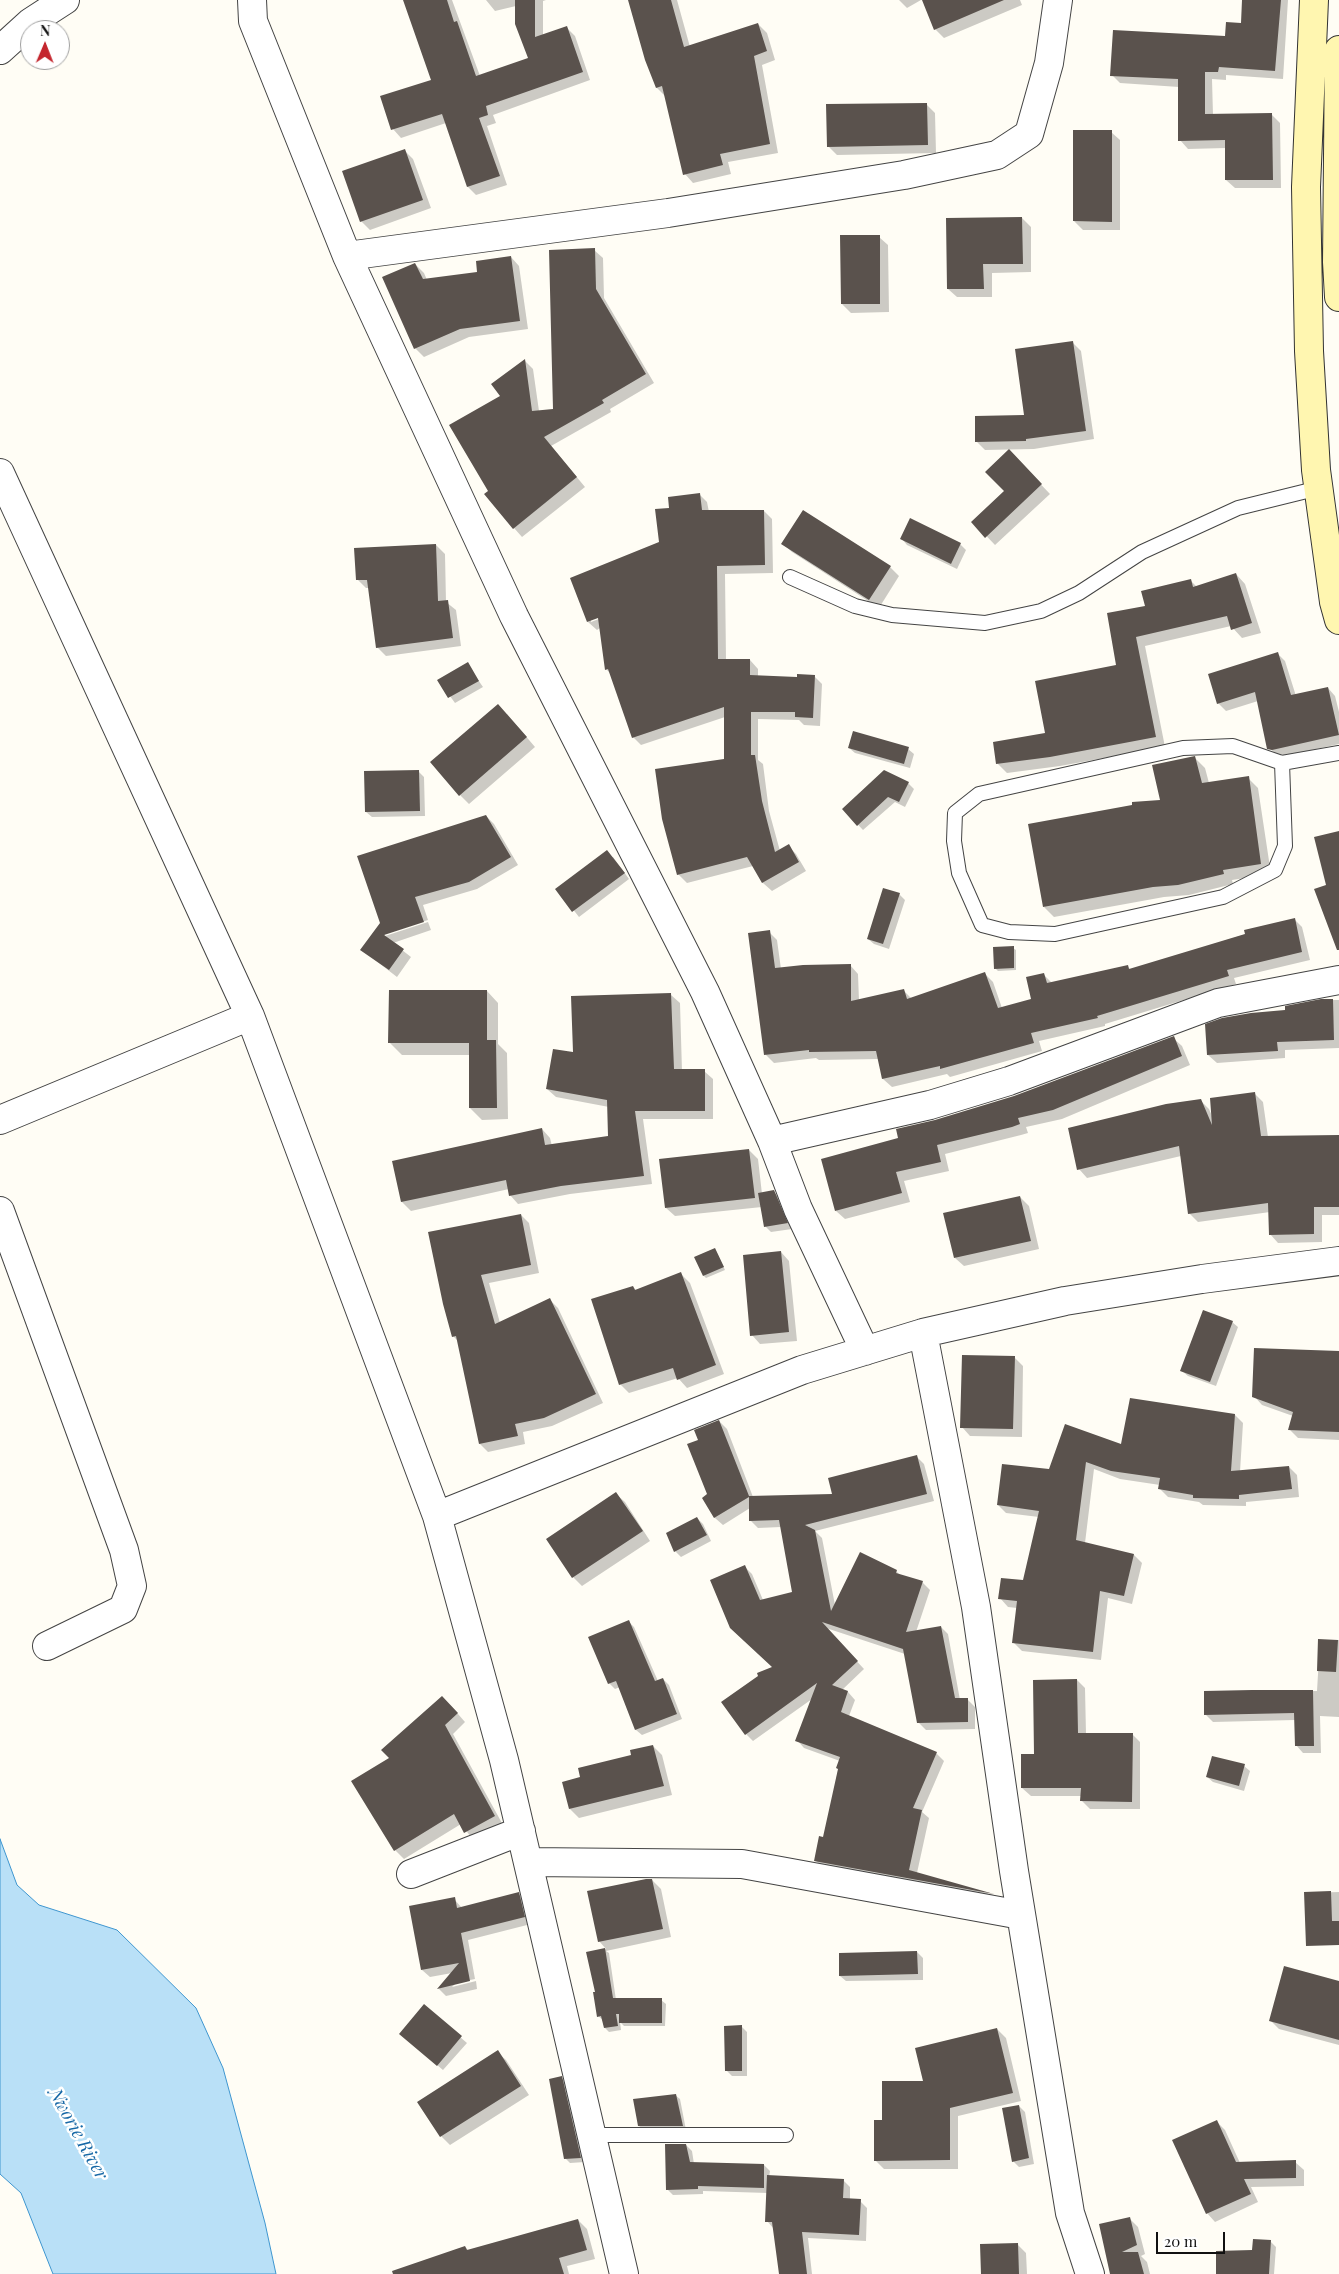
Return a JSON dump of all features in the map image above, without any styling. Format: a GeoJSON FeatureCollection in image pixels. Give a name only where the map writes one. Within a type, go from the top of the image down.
{"type":"FeatureCollection","features":[{"type":"Feature","properties":{"kind":"main road"},"geometry":{"type":"LineString","coordinates":[[1314,0],[1306,188],[1309,351],[1319,488],[1334,602],[1339,620]]}},
{"type":"Feature","properties":{"kind":"main road"},"geometry":{"type":"LineString","coordinates":[[1339,50],[1337,262],[1339,297]]}},
{"type":"Feature","properties":{"kind":"street"},"geometry":{"type":"LineString","coordinates":[[0,50],[31,22],[65,0]]}},
{"type":"Feature","properties":{"kind":"street"},"geometry":{"type":"LineString","coordinates":[[252,0],[254,21],[347,256],[514,616],[705,992],[772,1141],[798,1209],[865,1351]]}},
{"type":"Feature","properties":{"kind":"street"},"geometry":{"type":"LineString","coordinates":[[347,256],[678,212],[904,175],[997,155],[1029,134],[1049,63],[1058,0]]}},
{"type":"Feature","properties":{"kind":"street"},"geometry":{"type":"LineString","coordinates":[[0,473],[250,1016],[437,1516],[504,1760],[624,2274]]}},
{"type":"Feature","properties":{"kind":"street"},"geometry":{"type":"LineString","coordinates":[[772,1141],[930,1105],[991,1086],[1218,1003],[1339,980]]}},
{"type":"Feature","properties":{"kind":"street"},"geometry":{"type":"LineString","coordinates":[[0,1120],[250,1016]]}},
{"type":"Feature","properties":{"kind":"street"},"geometry":{"type":"LineString","coordinates":[[0,1211],[124,1550],[132,1586],[123,1609],[47,1646]]}},
{"type":"Feature","properties":{"kind":"street"},"geometry":{"type":"LineString","coordinates":[[437,1516],[802,1370],[923,1334],[1065,1301],[1202,1279],[1339,1261]]}},
{"type":"Feature","properties":{"kind":"street"},"geometry":{"type":"LineString","coordinates":[[923,1334],[976,1607],[1021,1915],[1070,2213],[1090,2274]]}},
{"type":"Feature","properties":{"kind":"street"},"geometry":{"type":"LineString","coordinates":[[411,1874],[521,1830]]}},
{"type":"Feature","properties":{"kind":"street"},"geometry":{"type":"LineString","coordinates":[[528,1862],[742,1864],[1021,1915]]}},
{"type":"Feature","properties":{"kind":"lane"},"geometry":{"type":"LineString","coordinates":[[790,576],[854,606],[882,613],[985,624],[1041,611],[1079,593],[1142,552],[1238,508],[1319,488]]}},
{"type":"Feature","properties":{"kind":"lane"},"geometry":{"type":"LineString","coordinates":[[1282,763],[1285,846],[1275,870],[1223,897],[1055,934],[1009,932],[982,925],[959,873],[954,840],[955,813],[979,794],[1183,748],[1233,746],[1282,763],[1339,753]]}},
{"type":"Feature","properties":{"kind":"lane"},"geometry":{"type":"LineString","coordinates":[[591,2135],[786,2135]]}},
{"type":"Feature","properties":{"kind":"water","name":"Nworie River"},"geometry":{"type":"Polygon","coordinates":[[[0,1839],[17,1885],[39,1905],[117,1930],[196,2008],[223,2068],[265,2223],[276,2274],[53,2274],[21,2193],[0,2174],[0,1839]]]}},
{"type":"Feature","properties":{"kind":"building"},"geometry":{"type":"Polygon","coordinates":[[[403,0],[447,0],[454,22],[457,21],[476,76],[528,58],[515,24],[515,0],[535,0],[535,37],[567,26],[583,72],[486,106],[488,115],[479,118],[500,176],[467,187],[442,114],[391,130],[380,96],[431,80],[403,0]]]}},
{"type":"Feature","properties":{"kind":"building"},"geometry":{"type":"Polygon","coordinates":[[[628,0],[671,0],[684,47],[758,23],[767,51],[754,56],[770,144],[720,154],[723,165],[683,175],[662,86],[656,88],[645,60],[628,0]]]}},
{"type":"Feature","properties":{"kind":"building"},"geometry":{"type":"Polygon","coordinates":[[[922,0],[1004,0],[934,30],[922,0]]]}},
{"type":"Feature","properties":{"kind":"building"},"geometry":{"type":"Polygon","coordinates":[[[1242,0],[1281,0],[1275,71],[1219,67],[1218,72],[1205,72],[1205,114],[1272,113],[1273,180],[1225,180],[1225,140],[1178,141],[1178,79],[1110,76],[1113,30],[1225,36],[1226,22],[1241,23],[1242,0]]]}},
{"type":"Feature","properties":{"kind":"building"},"geometry":{"type":"Polygon","coordinates":[[[927,103],[928,145],[827,147],[826,104],[927,103]]]}},
{"type":"Feature","properties":{"kind":"building"},"geometry":{"type":"Polygon","coordinates":[[[1073,130],[1112,130],[1112,222],[1073,221],[1073,130]]]}},
{"type":"Feature","properties":{"kind":"building"},"geometry":{"type":"Polygon","coordinates":[[[405,149],[423,200],[360,222],[342,171],[405,149]]]}},
{"type":"Feature","properties":{"kind":"building"},"geometry":{"type":"Polygon","coordinates":[[[1022,217],[1023,264],[983,264],[984,289],[947,289],[946,218],[1022,217]]]}},
{"type":"Feature","properties":{"kind":"building"},"geometry":{"type":"Polygon","coordinates":[[[840,235],[880,235],[880,304],[841,304],[840,235]]]}},
{"type":"Feature","properties":{"kind":"building"},"geometry":{"type":"Polygon","coordinates":[[[595,248],[596,289],[646,374],[602,400],[604,403],[544,437],[577,477],[513,529],[484,494],[488,491],[449,425],[500,396],[491,384],[525,359],[532,411],[553,409],[549,250],[595,248]]]}},
{"type":"Feature","properties":{"kind":"building"},"geometry":{"type":"Polygon","coordinates":[[[511,256],[520,321],[460,329],[414,349],[382,277],[415,263],[423,279],[477,272],[476,261],[511,256]]]}},
{"type":"Feature","properties":{"kind":"building"},"geometry":{"type":"Polygon","coordinates":[[[1073,341],[1086,431],[1026,439],[1026,441],[975,442],[975,416],[1024,415],[1015,349],[1073,341]]]}},
{"type":"Feature","properties":{"kind":"building"},"geometry":{"type":"Polygon","coordinates":[[[1009,449],[1042,484],[985,538],[971,522],[1004,491],[985,472],[1009,449]]]}},
{"type":"Feature","properties":{"kind":"building"},"geometry":{"type":"Polygon","coordinates":[[[700,493],[702,510],[764,510],[765,565],[717,566],[718,659],[750,659],[750,675],[797,677],[797,674],[815,675],[813,718],[795,717],[795,712],[751,712],[751,755],[755,755],[762,801],[775,852],[789,844],[799,862],[762,883],[747,857],[677,875],[662,819],[655,769],[724,759],[724,707],[632,738],[608,669],[605,670],[598,618],[587,622],[570,578],[659,542],[655,509],[669,508],[668,497],[700,493]]]}},
{"type":"Feature","properties":{"kind":"building"},"geometry":{"type":"Polygon","coordinates":[[[803,510],[891,566],[869,600],[781,544],[803,510]]]}},
{"type":"Feature","properties":{"kind":"building"},"geometry":{"type":"Polygon","coordinates":[[[910,518],[961,543],[951,564],[900,539],[910,518]]]}},
{"type":"Feature","properties":{"kind":"building"},"geometry":{"type":"Polygon","coordinates":[[[436,544],[438,601],[448,600],[453,638],[376,648],[367,580],[356,580],[354,548],[436,544]]]}},
{"type":"Feature","properties":{"kind":"building"},"geometry":{"type":"Polygon","coordinates":[[[1236,573],[1252,623],[1231,630],[1227,616],[1136,637],[1156,737],[1050,757],[996,764],[993,742],[1045,733],[1035,681],[1116,665],[1107,613],[1145,606],[1141,591],[1191,579],[1193,587],[1236,573]]]}},
{"type":"Feature","properties":{"kind":"building"},"geometry":{"type":"Polygon","coordinates":[[[1278,652],[1291,695],[1328,687],[1339,735],[1272,750],[1267,749],[1255,692],[1217,704],[1208,674],[1278,652]]]}},
{"type":"Feature","properties":{"kind":"building"},"geometry":{"type":"Polygon","coordinates":[[[468,662],[479,681],[448,698],[437,680],[468,662]]]}},
{"type":"Feature","properties":{"kind":"building"},"geometry":{"type":"Polygon","coordinates":[[[498,704],[527,737],[459,796],[430,762],[498,704]]]}},
{"type":"Feature","properties":{"kind":"building"},"geometry":{"type":"Polygon","coordinates":[[[853,731],[909,747],[904,764],[848,748],[853,731]]]}},
{"type":"Feature","properties":{"kind":"building"},"geometry":{"type":"Polygon","coordinates":[[[1195,756],[1202,783],[1249,776],[1261,864],[1223,870],[1224,874],[1178,885],[1153,887],[1043,907],[1028,824],[1132,805],[1132,802],[1160,800],[1152,765],[1195,756]]]}},
{"type":"Feature","properties":{"kind":"building"},"geometry":{"type":"Polygon","coordinates":[[[419,770],[420,811],[365,812],[364,771],[419,770]]]}},
{"type":"Feature","properties":{"kind":"building"},"geometry":{"type":"Polygon","coordinates":[[[884,770],[909,782],[899,802],[888,797],[857,826],[842,809],[884,770]]]}},
{"type":"Feature","properties":{"kind":"building"},"geometry":{"type":"Polygon","coordinates":[[[486,815],[511,857],[469,882],[415,897],[424,922],[384,935],[404,949],[389,970],[360,950],[380,923],[357,856],[486,815]]]}},
{"type":"Feature","properties":{"kind":"building"},"geometry":{"type":"Polygon","coordinates":[[[1339,831],[1339,950],[1337,950],[1314,889],[1326,885],[1314,837],[1339,831]]]}},
{"type":"Feature","properties":{"kind":"building"},"geometry":{"type":"Polygon","coordinates":[[[607,850],[625,873],[572,912],[555,889],[607,850]]]}},
{"type":"Feature","properties":{"kind":"building"},"geometry":{"type":"Polygon","coordinates":[[[883,888],[900,893],[883,944],[867,939],[883,888]]]}},
{"type":"Feature","properties":{"kind":"building"},"geometry":{"type":"Polygon","coordinates":[[[1295,918],[1302,952],[1227,970],[1229,976],[1097,1016],[1098,1018],[1031,1033],[1034,1043],[940,1069],[940,1066],[882,1079],[876,1051],[809,1052],[809,1050],[764,1055],[748,933],[770,930],[775,968],[803,965],[851,964],[851,1001],[904,989],[907,999],[985,972],[998,1008],[1031,999],[1026,977],[1044,973],[1047,983],[1128,965],[1129,969],[1245,934],[1244,930],[1295,918]]]}},
{"type":"Feature","properties":{"kind":"building"},"geometry":{"type":"Polygon","coordinates":[[[1014,946],[1014,968],[994,969],[993,947],[1014,946]]]}},
{"type":"Feature","properties":{"kind":"building"},"geometry":{"type":"Polygon","coordinates":[[[389,990],[487,990],[487,1040],[496,1040],[497,1108],[469,1108],[469,1043],[388,1043],[389,990]]]}},
{"type":"Feature","properties":{"kind":"building"},"geometry":{"type":"Polygon","coordinates":[[[671,993],[674,1069],[705,1069],[705,1111],[635,1111],[644,1176],[561,1186],[509,1196],[506,1180],[401,1202],[392,1161],[542,1128],[545,1145],[608,1136],[607,1100],[546,1089],[553,1049],[573,1052],[571,996],[671,993]]]}},
{"type":"Feature","properties":{"kind":"building"},"geometry":{"type":"Polygon","coordinates":[[[1321,999],[1333,999],[1334,1040],[1277,1042],[1278,1051],[1207,1055],[1205,1024],[1222,1018],[1285,1010],[1285,1006],[1321,999]]]}},
{"type":"Feature","properties":{"kind":"building"},"geometry":{"type":"Polygon","coordinates":[[[1174,1036],[1182,1056],[1053,1110],[1018,1118],[1020,1124],[1012,1127],[937,1145],[941,1162],[896,1172],[902,1193],[835,1211],[821,1159],[898,1138],[896,1129],[935,1120],[1014,1096],[1174,1036]]]}},
{"type":"Feature","properties":{"kind":"building"},"geometry":{"type":"Polygon","coordinates":[[[1255,1092],[1261,1136],[1339,1135],[1339,1207],[1314,1207],[1314,1234],[1269,1235],[1268,1203],[1188,1214],[1179,1146],[1077,1170],[1068,1128],[1166,1104],[1201,1099],[1212,1125],[1210,1098],[1255,1092]]]}},
{"type":"Feature","properties":{"kind":"building"},"geometry":{"type":"Polygon","coordinates":[[[749,1149],[755,1198],[665,1208],[659,1159],[749,1149]]]}},
{"type":"Feature","properties":{"kind":"building"},"geometry":{"type":"Polygon","coordinates":[[[774,1190],[788,1223],[764,1227],[758,1193],[774,1190]]]}},
{"type":"Feature","properties":{"kind":"building"},"geometry":{"type":"Polygon","coordinates":[[[1020,1196],[1031,1241],[954,1258],[943,1213],[1020,1196]]]}},
{"type":"Feature","properties":{"kind":"building"},"geometry":{"type":"Polygon","coordinates":[[[521,1214],[531,1265],[481,1275],[495,1324],[550,1298],[596,1394],[544,1418],[515,1424],[518,1436],[479,1444],[456,1336],[452,1337],[443,1304],[428,1232],[521,1214]]]}},
{"type":"Feature","properties":{"kind":"building"},"geometry":{"type":"Polygon","coordinates":[[[715,1248],[724,1267],[703,1276],[694,1257],[715,1248]]]}},
{"type":"Feature","properties":{"kind":"building"},"geometry":{"type":"Polygon","coordinates":[[[781,1251],[789,1332],[750,1336],[743,1255],[781,1251]]]}},
{"type":"Feature","properties":{"kind":"building"},"geometry":{"type":"Polygon","coordinates":[[[681,1272],[716,1365],[677,1380],[673,1368],[619,1385],[591,1299],[633,1286],[635,1290],[681,1272]]]}},
{"type":"Feature","properties":{"kind":"building"},"geometry":{"type":"Polygon","coordinates":[[[1203,1310],[1233,1321],[1210,1382],[1180,1371],[1203,1310]]]}},
{"type":"Feature","properties":{"kind":"building"},"geometry":{"type":"Polygon","coordinates":[[[1254,1348],[1339,1351],[1339,1432],[1288,1430],[1293,1412],[1252,1397],[1254,1348]]]}},
{"type":"Feature","properties":{"kind":"building"},"geometry":{"type":"Polygon","coordinates":[[[962,1355],[1015,1356],[1013,1429],[960,1428],[962,1355]]]}},
{"type":"Feature","properties":{"kind":"building"},"geometry":{"type":"Polygon","coordinates":[[[1130,1398],[1235,1414],[1231,1471],[1289,1466],[1292,1489],[1239,1495],[1239,1499],[1193,1498],[1193,1495],[1158,1489],[1160,1478],[1111,1471],[1086,1462],[1076,1540],[1134,1554],[1124,1596],[1100,1591],[1093,1652],[1012,1643],[1017,1601],[998,1599],[1001,1578],[1023,1580],[1039,1511],[997,1505],[1002,1464],[1049,1469],[1065,1424],[1121,1444],[1130,1398]]]}},
{"type":"Feature","properties":{"kind":"building"},"geometry":{"type":"Polygon","coordinates":[[[719,1420],[749,1496],[832,1494],[828,1478],[917,1455],[927,1494],[805,1525],[815,1530],[831,1611],[860,1552],[897,1570],[896,1573],[923,1581],[906,1632],[941,1626],[955,1698],[968,1698],[968,1722],[917,1723],[903,1649],[822,1622],[858,1661],[832,1685],[848,1691],[841,1712],[937,1752],[913,1808],[922,1810],[909,1870],[994,1894],[814,1861],[819,1836],[823,1837],[838,1769],[836,1768],[840,1757],[795,1741],[817,1683],[745,1735],[721,1702],[758,1676],[757,1673],[772,1667],[730,1628],[710,1580],[745,1565],[760,1600],[792,1592],[779,1520],[749,1521],[749,1497],[714,1518],[702,1498],[707,1494],[687,1444],[698,1440],[694,1430],[719,1420]]]}},
{"type":"Feature","properties":{"kind":"building"},"geometry":{"type":"Polygon","coordinates":[[[616,1492],[643,1531],[572,1578],[546,1539],[616,1492]]]}},
{"type":"Feature","properties":{"kind":"building"},"geometry":{"type":"Polygon","coordinates":[[[697,1517],[707,1535],[674,1552],[666,1533],[697,1517]]]}},
{"type":"Feature","properties":{"kind":"building"},"geometry":{"type":"Polygon","coordinates":[[[629,1620],[655,1681],[663,1678],[677,1714],[635,1730],[616,1681],[608,1684],[588,1637],[629,1620]]]}},
{"type":"Feature","properties":{"kind":"building"},"geometry":{"type":"Polygon","coordinates":[[[1318,1639],[1338,1640],[1336,1672],[1317,1671],[1318,1639]]]}},
{"type":"Feature","properties":{"kind":"building"},"geometry":{"type":"Polygon","coordinates":[[[1077,1679],[1078,1733],[1133,1733],[1132,1802],[1080,1801],[1081,1788],[1021,1788],[1021,1754],[1034,1754],[1033,1680],[1077,1679]]]}},
{"type":"Feature","properties":{"kind":"building"},"geometry":{"type":"Polygon","coordinates":[[[1313,1690],[1314,1746],[1295,1746],[1294,1713],[1204,1715],[1204,1691],[1313,1690]]]}},
{"type":"Feature","properties":{"kind":"building"},"geometry":{"type":"Polygon","coordinates":[[[442,1696],[458,1713],[445,1725],[495,1816],[464,1833],[454,1814],[394,1851],[351,1781],[389,1758],[381,1750],[442,1696]]]}},
{"type":"Feature","properties":{"kind":"building"},"geometry":{"type":"Polygon","coordinates":[[[653,1745],[664,1786],[569,1809],[562,1782],[580,1777],[578,1768],[631,1755],[630,1750],[653,1745]]]}},
{"type":"Feature","properties":{"kind":"building"},"geometry":{"type":"Polygon","coordinates":[[[1212,1756],[1245,1764],[1239,1786],[1206,1777],[1212,1756]]]}},
{"type":"Feature","properties":{"kind":"building"},"geometry":{"type":"Polygon","coordinates":[[[652,1879],[663,1929],[598,1942],[587,1891],[652,1879]]]}},
{"type":"Feature","properties":{"kind":"building"},"geometry":{"type":"Polygon","coordinates":[[[1331,1891],[1332,1921],[1339,1921],[1339,1945],[1306,1946],[1304,1892],[1331,1891]]]}},
{"type":"Feature","properties":{"kind":"building"},"geometry":{"type":"Polygon","coordinates":[[[519,1892],[525,1917],[461,1933],[470,1981],[437,1989],[459,1963],[421,1970],[409,1906],[455,1897],[457,1908],[519,1892]]]}},
{"type":"Feature","properties":{"kind":"building"},"geometry":{"type":"Polygon","coordinates":[[[605,1948],[613,1998],[662,1998],[662,2023],[619,2023],[619,2014],[616,2014],[618,2026],[604,2028],[601,2016],[597,2017],[593,1992],[595,1992],[586,1952],[605,1948]]]}},
{"type":"Feature","properties":{"kind":"building"},"geometry":{"type":"Polygon","coordinates":[[[917,1951],[918,1974],[839,1976],[839,1953],[917,1951]]]}},
{"type":"Feature","properties":{"kind":"building"},"geometry":{"type":"Polygon","coordinates":[[[1284,1966],[1339,1981],[1339,2040],[1269,2021],[1284,1966]]]}},
{"type":"Feature","properties":{"kind":"building"},"geometry":{"type":"Polygon","coordinates":[[[424,2004],[462,2036],[437,2066],[399,2034],[424,2004]]]}},
{"type":"Feature","properties":{"kind":"building"},"geometry":{"type":"Polygon","coordinates":[[[742,2025],[742,2071],[725,2071],[724,2026],[742,2025]]]}},
{"type":"Feature","properties":{"kind":"building"},"geometry":{"type":"Polygon","coordinates":[[[997,2028],[1013,2093],[950,2108],[950,2160],[874,2161],[874,2120],[882,2120],[882,2081],[923,2081],[915,2048],[997,2028]]]}},
{"type":"Feature","properties":{"kind":"building"},"geometry":{"type":"Polygon","coordinates":[[[498,2050],[521,2086],[440,2137],[417,2102],[498,2050]]]}},
{"type":"Feature","properties":{"kind":"building"},"geometry":{"type":"Polygon","coordinates":[[[562,2076],[581,2158],[564,2159],[549,2079],[562,2076]]]}},
{"type":"Feature","properties":{"kind":"building"},"geometry":{"type":"Polygon","coordinates":[[[676,2094],[683,2126],[638,2126],[633,2099],[676,2094]]]}},
{"type":"Feature","properties":{"kind":"building"},"geometry":{"type":"Polygon","coordinates":[[[1019,2105],[1029,2158],[1012,2162],[1002,2108],[1019,2105]]]}},
{"type":"Feature","properties":{"kind":"building"},"geometry":{"type":"Polygon","coordinates":[[[1217,2120],[1236,2162],[1296,2160],[1296,2178],[1244,2179],[1251,2194],[1206,2214],[1172,2140],[1217,2120]]]}},
{"type":"Feature","properties":{"kind":"building"},"geometry":{"type":"Polygon","coordinates":[[[665,2144],[686,2144],[690,2162],[764,2164],[764,2188],[698,2186],[698,2189],[666,2190],[665,2144]]]}},
{"type":"Feature","properties":{"kind":"building"},"geometry":{"type":"Polygon","coordinates":[[[767,2175],[844,2179],[843,2198],[861,2199],[859,2235],[802,2232],[807,2274],[779,2274],[772,2222],[765,2222],[767,2175]]]}},
{"type":"Feature","properties":{"kind":"building"},"geometry":{"type":"Polygon","coordinates":[[[1130,2217],[1137,2245],[1122,2252],[1138,2252],[1144,2274],[1110,2274],[1099,2224],[1130,2217]]]}},
{"type":"Feature","properties":{"kind":"building"},"geometry":{"type":"Polygon","coordinates":[[[578,2219],[587,2250],[559,2258],[564,2274],[393,2274],[392,2271],[465,2246],[467,2250],[578,2219]]]}},
{"type":"Feature","properties":{"kind":"building"},"geometry":{"type":"Polygon","coordinates":[[[1253,2239],[1271,2240],[1269,2274],[1216,2274],[1216,2251],[1252,2250],[1253,2239]]]}},
{"type":"Feature","properties":{"kind":"building"},"geometry":{"type":"Polygon","coordinates":[[[1018,2243],[1019,2274],[981,2274],[980,2244],[1018,2243]]]}}]}
